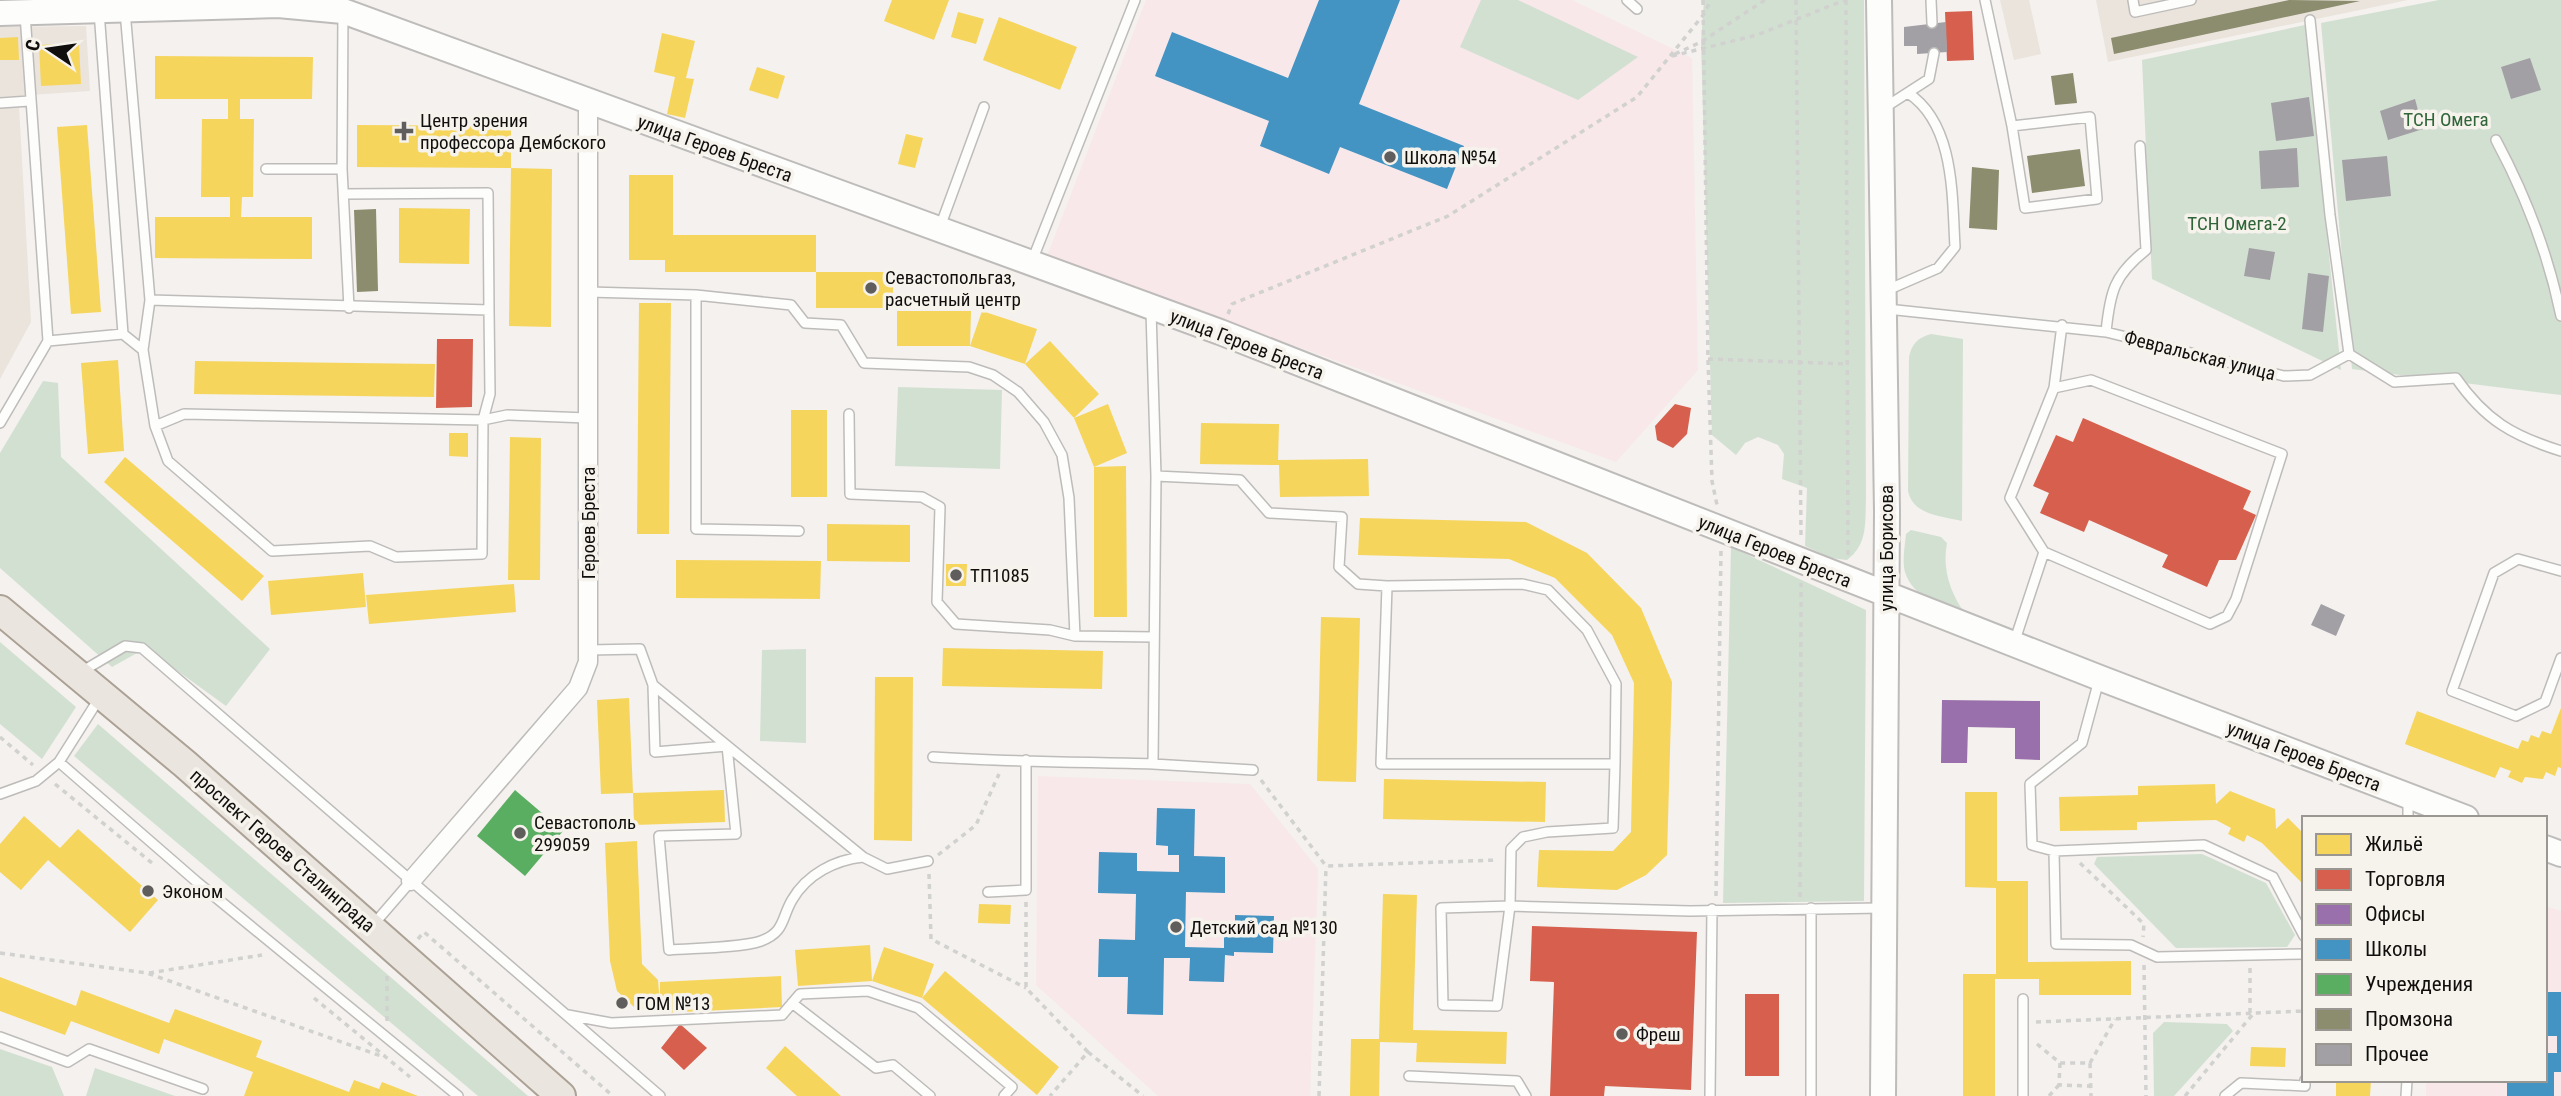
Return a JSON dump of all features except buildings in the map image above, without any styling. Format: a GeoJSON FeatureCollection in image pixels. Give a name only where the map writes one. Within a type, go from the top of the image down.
{"type":"FeatureCollection","features":[{"type":"Feature","properties":{"kind":"main road","name":"проспект Героев Сталинграда"},"geometry":{"type":"LineString","coordinates":[[0,610],[185,764],[561,1096]]}},
{"type":"Feature","properties":{"kind":"street","name":"улица Борисова"},"geometry":{"type":"LineString","coordinates":[[1879,0],[1886,595],[1883,1096]]}},
{"type":"Feature","properties":{"kind":"street","name":"улица Героев Бреста"},"geometry":{"type":"LineString","coordinates":[[0,13],[278,5],[343,11],[1220,332],[2100,678],[2408,807],[2455,816]]}},
{"type":"Feature","properties":{"kind":"street","name":"Героев Бреста"},"geometry":{"type":"LineString","coordinates":[[411,881],[578,688],[588,662],[588,102]]}},
{"type":"Feature","properties":{"kind":"lane"},"geometry":{"type":"LineString","coordinates":[[1031,262],[1135,0]]}},
{"type":"Feature","properties":{"kind":"lane"},"geometry":{"type":"LineString","coordinates":[[1627,0],[1637,9]]}},
{"type":"Feature","properties":{"kind":"lane"},"geometry":{"type":"LineString","coordinates":[[1931,0],[1932,23]]}},
{"type":"Feature","properties":{"kind":"lane"},"geometry":{"type":"LineString","coordinates":[[1985,0],[2012,126],[2025,208],[2097,199],[2090,117],[2012,126]]}},
{"type":"Feature","properties":{"kind":"lane"},"geometry":{"type":"LineString","coordinates":[[2133,0],[2135,12],[2191,0]]}},
{"type":"Feature","properties":{"kind":"lane"},"geometry":{"type":"LineString","coordinates":[[125,9],[150,300],[143,350],[155,426],[168,461],[272,551],[369,546],[396,557],[482,554],[483,420],[490,394],[488,193],[344,194]]}},
{"type":"Feature","properties":{"kind":"lane"},"geometry":{"type":"LineString","coordinates":[[99,11],[123,334]]}},
{"type":"Feature","properties":{"kind":"lane"},"geometry":{"type":"LineString","coordinates":[[343,11],[342,169],[349,308]]}},
{"type":"Feature","properties":{"kind":"lane"},"geometry":{"type":"LineString","coordinates":[[0,423],[48,341],[29,101],[25,12]]}},
{"type":"Feature","properties":{"kind":"lane"},"geometry":{"type":"LineString","coordinates":[[2311,20],[2330,215],[2349,354],[2393,382],[2456,378],[2476,406],[2526,440],[2561,450]]}},
{"type":"Feature","properties":{"kind":"lane"},"geometry":{"type":"LineString","coordinates":[[1880,111],[1929,79],[1934,53]]}},
{"type":"Feature","properties":{"kind":"lane"},"geometry":{"type":"LineString","coordinates":[[1884,300],[1938,268],[1955,247],[1950,160],[1923,103],[1908,93]]}},
{"type":"Feature","properties":{"kind":"lane"},"geometry":{"type":"LineString","coordinates":[[0,103],[29,101]]}},
{"type":"Feature","properties":{"kind":"lane"},"geometry":{"type":"LineString","coordinates":[[939,229],[984,107]]}},
{"type":"Feature","properties":{"kind":"lane"},"geometry":{"type":"LineString","coordinates":[[2496,139],[2525,194],[2553,278],[2561,316]]}},
{"type":"Feature","properties":{"kind":"lane"},"geometry":{"type":"LineString","coordinates":[[2106,332],[2110,296],[2125,266],[2146,250],[2140,146]]}},
{"type":"Feature","properties":{"kind":"lane"},"geometry":{"type":"LineString","coordinates":[[266,169],[342,169]]}},
{"type":"Feature","properties":{"kind":"lane"},"geometry":{"type":"LineString","coordinates":[[590,292],[696,295],[791,305],[805,323],[841,325],[864,363],[969,368],[993,375],[1018,392],[1044,422],[1062,455],[1072,540],[1075,636]]}},
{"type":"Feature","properties":{"kind":"lane"},"geometry":{"type":"LineString","coordinates":[[696,295],[696,529],[799,531]]}},
{"type":"Feature","properties":{"kind":"lane"},"geometry":{"type":"LineString","coordinates":[[150,300],[349,308],[489,310]]}},
{"type":"Feature","properties":{"kind":"lane","name":"Февральская улица"},"geometry":{"type":"LineString","coordinates":[[1884,300],[2106,332],[2284,376],[2310,375],[2349,354]]}},
{"type":"Feature","properties":{"kind":"lane"},"geometry":{"type":"LineString","coordinates":[[1151,308],[1156,476],[1153,764]]}},
{"type":"Feature","properties":{"kind":"lane"},"geometry":{"type":"LineString","coordinates":[[2054,388],[2091,380],[2282,454],[2236,599],[2227,616],[2210,624],[2044,552],[2010,498],[2054,388],[2062,326]]}},
{"type":"Feature","properties":{"kind":"lane"},"geometry":{"type":"LineString","coordinates":[[48,341],[123,334],[143,350]]}},
{"type":"Feature","properties":{"kind":"lane"},"geometry":{"type":"LineString","coordinates":[[155,426],[184,414],[483,420],[507,415],[587,418]]}},
{"type":"Feature","properties":{"kind":"lane"},"geometry":{"type":"LineString","coordinates":[[849,414],[849,494],[922,497],[940,507],[937,602],[956,624],[1050,631],[1075,636],[1154,637]]}},
{"type":"Feature","properties":{"kind":"lane"},"geometry":{"type":"LineString","coordinates":[[1156,476],[1240,480],[1269,513],[1342,517],[1339,568],[1358,584],[1522,584],[1548,590],[1587,630],[1616,684],[1613,828],[1547,832],[1523,837],[1511,849],[1510,906],[1497,1006],[1443,1005],[1441,908],[1510,906],[1886,908]]}},
{"type":"Feature","properties":{"kind":"lane"},"geometry":{"type":"LineString","coordinates":[[2013,645],[2044,552]]}},
{"type":"Feature","properties":{"kind":"lane"},"geometry":{"type":"LineString","coordinates":[[2561,571],[2518,559],[2494,573],[2452,691],[2516,716],[2545,702],[2561,658]]}},
{"type":"Feature","properties":{"kind":"lane"},"geometry":{"type":"LineString","coordinates":[[1387,586],[1381,764],[1615,764]]}},
{"type":"Feature","properties":{"kind":"lane"},"geometry":{"type":"LineString","coordinates":[[76,674],[125,646],[142,648],[660,1096]]}},
{"type":"Feature","properties":{"kind":"lane"},"geometry":{"type":"LineString","coordinates":[[588,650],[640,649],[653,684],[655,752],[727,746]]}},
{"type":"Feature","properties":{"kind":"lane"},"geometry":{"type":"LineString","coordinates":[[2100,678],[2082,743],[2031,784],[2032,845],[2054,851],[2204,845],[2273,877],[2302,932]]}},
{"type":"Feature","properties":{"kind":"lane"},"geometry":{"type":"LineString","coordinates":[[653,684],[863,857],[887,869],[928,861]]}},
{"type":"Feature","properties":{"kind":"lane"},"geometry":{"type":"LineString","coordinates":[[0,794],[36,781],[59,762],[87,713],[101,695]]}},
{"type":"Feature","properties":{"kind":"lane"},"geometry":{"type":"LineString","coordinates":[[727,746],[736,834],[659,836],[669,950],[761,941],[783,926],[792,900],[814,874],[843,859],[863,857]]}},
{"type":"Feature","properties":{"kind":"lane"},"geometry":{"type":"LineString","coordinates":[[933,757],[1004,762],[1026,760],[1153,764],[1253,770]]}},
{"type":"Feature","properties":{"kind":"lane"},"geometry":{"type":"LineString","coordinates":[[988,892],[1026,890],[1026,760]]}},
{"type":"Feature","properties":{"kind":"lane"},"geometry":{"type":"LineString","coordinates":[[59,762],[197,882],[387,1035],[458,1096]]}},
{"type":"Feature","properties":{"kind":"lane"},"geometry":{"type":"LineString","coordinates":[[2054,851],[2056,944],[2131,945],[2157,957],[2302,954]]}},
{"type":"Feature","properties":{"kind":"lane"},"geometry":{"type":"LineString","coordinates":[[371,927],[411,881]]}},
{"type":"Feature","properties":{"kind":"lane"},"geometry":{"type":"LineString","coordinates":[[1811,908],[1811,1096]]}},
{"type":"Feature","properties":{"kind":"lane"},"geometry":{"type":"LineString","coordinates":[[1710,1096],[1714,909]]}},
{"type":"Feature","properties":{"kind":"lane"},"geometry":{"type":"LineString","coordinates":[[567,1015],[611,1023],[782,1015],[800,994],[868,991],[918,1008],[1012,1087],[1004,1096]]}},
{"type":"Feature","properties":{"kind":"lane"},"geometry":{"type":"LineString","coordinates":[[2023,1096],[2024,999]]}},
{"type":"Feature","properties":{"kind":"lane"},"geometry":{"type":"LineString","coordinates":[[792,1003],[877,1068],[893,1065],[930,1096]]}},
{"type":"Feature","properties":{"kind":"lane"},"geometry":{"type":"LineString","coordinates":[[0,1037],[68,1062],[89,1049],[203,1088]]}},
{"type":"Feature","properties":{"kind":"lane"},"geometry":{"type":"LineString","coordinates":[[1409,1076],[1517,1081],[1526,1096]]}},
{"type":"Feature","properties":{"kind":"lane"},"geometry":{"type":"LineString","coordinates":[[2225,1096],[2241,1083],[2305,1086],[2305,1082]]}},
{"type":"Feature","properties":{"kind":"path"},"geometry":{"type":"LineString","coordinates":[[1703,0],[1712,481],[1722,529],[1714,909]]}},
{"type":"Feature","properties":{"kind":"path"},"geometry":{"type":"LineString","coordinates":[[1220,332],[1231,304],[1448,216],[1637,97],[1704,14],[1711,0]]}},
{"type":"Feature","properties":{"kind":"path"},"geometry":{"type":"LineString","coordinates":[[1670,56],[1702,42],[1765,0]]}},
{"type":"Feature","properties":{"kind":"path"},"geometry":{"type":"LineString","coordinates":[[1796,0],[1801,561],[1800,908]]}},
{"type":"Feature","properties":{"kind":"path"},"geometry":{"type":"LineString","coordinates":[[1670,56],[1702,51],[1796,20],[1845,0],[1848,580]]}},
{"type":"Feature","properties":{"kind":"path"},"geometry":{"type":"LineString","coordinates":[[1708,359],[1848,364]]}},
{"type":"Feature","properties":{"kind":"path"},"geometry":{"type":"LineString","coordinates":[[0,737],[39,770]]}},
{"type":"Feature","properties":{"kind":"path"},"geometry":{"type":"LineString","coordinates":[[1004,762],[976,825],[956,844],[928,861],[931,939],[1026,988],[1088,1052],[1143,1096]]}},
{"type":"Feature","properties":{"kind":"path"},"geometry":{"type":"LineString","coordinates":[[1253,770],[1326,866],[1319,1096]]}},
{"type":"Feature","properties":{"kind":"path"},"geometry":{"type":"LineString","coordinates":[[2068,851],[2144,925],[2146,1096]]}},
{"type":"Feature","properties":{"kind":"path"},"geometry":{"type":"LineString","coordinates":[[1326,866],[1511,859]]}},
{"type":"Feature","properties":{"kind":"path"},"geometry":{"type":"LineString","coordinates":[[1026,890],[1026,988]]}},
{"type":"Feature","properties":{"kind":"path"},"geometry":{"type":"LineString","coordinates":[[418,939],[424,932],[613,1096]]}},
{"type":"Feature","properties":{"kind":"path"},"geometry":{"type":"LineString","coordinates":[[0,953],[147,973],[384,1057],[387,1035],[387,974]]}},
{"type":"Feature","properties":{"kind":"path"},"geometry":{"type":"LineString","coordinates":[[147,973],[262,955]]}},
{"type":"Feature","properties":{"kind":"path"},"geometry":{"type":"LineString","coordinates":[[2185,1096],[2252,1013],[2250,956]]}},
{"type":"Feature","properties":{"kind":"path"},"geometry":{"type":"LineString","coordinates":[[2023,1022],[2302,1011]]}},
{"type":"Feature","properties":{"kind":"path"},"geometry":{"type":"LineString","coordinates":[[2091,1096],[2090,1063],[2116,1018]]}},
{"type":"Feature","properties":{"kind":"path"},"geometry":{"type":"LineString","coordinates":[[2023,1033],[2060,1062],[2090,1063]]}},
{"type":"Feature","properties":{"kind":"path"},"geometry":{"type":"LineString","coordinates":[[1050,1096],[1088,1052]]}},
{"type":"Feature","properties":{"kind":"path"},"geometry":{"type":"LineString","coordinates":[[2049,1096],[2059,1085],[2060,1062]]}},
{"type":"Feature","properties":{"kind":"path"},"geometry":{"type":"LineString","coordinates":[[2059,1085],[2090,1086]]}},
{"type":"Feature","properties":{"kind":"shaded area","name":"Школа №54"},"geometry":{"type":"Polygon","coordinates":[[[1146,0],[1572,0],[1692,58],[1698,370],[1616,462],[1047,256],[1146,0]]]}},
{"type":"Feature","properties":{"kind":"shaded area"},"geometry":{"type":"Polygon","coordinates":[[[2000,0],[2029,0],[2041,54],[2014,60],[2000,0]]]}},
{"type":"Feature","properties":{"kind":"shaded area"},"geometry":{"type":"Polygon","coordinates":[[[2096,0],[2408,0],[2108,62],[2096,0]]]}},
{"type":"Feature","properties":{"kind":"shaded area"},"geometry":{"type":"Polygon","coordinates":[[[86,26],[90,91],[0,97],[0,27],[86,26]]]}},
{"type":"Feature","properties":{"kind":"shaded area"},"geometry":{"type":"Polygon","coordinates":[[[19,106],[31,322],[0,379],[0,107],[19,106]]]}},
{"type":"Feature","properties":{"kind":"shaded area","name":"Детский сад №130"},"geometry":{"type":"Polygon","coordinates":[[[1038,776],[1250,784],[1318,869],[1310,1096],[1158,1096],[1036,985],[1038,776]]]}},
{"type":"Feature","properties":{"kind":"shaded area"},"geometry":{"type":"Polygon","coordinates":[[[2547,907],[2561,911],[2561,1096],[2426,1096],[2426,1082],[2547,1082],[2547,907]]]}},
{"type":"Feature","properties":{"kind":"green space"},"geometry":{"type":"Polygon","coordinates":[[[1481,0],[1518,0],[1638,57],[1578,100],[1460,47],[1481,0]]]}},
{"type":"Feature","properties":{"kind":"green space"},"geometry":{"type":"Polygon","coordinates":[[[1704,0],[1864,0],[1866,516],[1859,547],[1847,560],[1831,558],[1805,546],[1807,488],[1782,479],[1784,454],[1778,445],[1758,437],[1745,443],[1736,455],[1712,435],[1701,42],[1704,0]]]}},
{"type":"Feature","properties":{"kind":"green space","name":"ТСН Омега"},"geometry":{"type":"Polygon","coordinates":[[[2439,0],[2561,0],[2561,395],[2352,369],[2321,23],[2439,0]]]}},
{"type":"Feature","properties":{"kind":"green space","name":"ТСН Омега-2"},"geometry":{"type":"Polygon","coordinates":[[[2305,25],[2341,370],[2152,279],[2142,60],[2305,25]]]}},
{"type":"Feature","properties":{"kind":"green space"},"geometry":{"type":"Polygon","coordinates":[[[1931,334],[1963,339],[1962,521],[1922,510],[1911,499],[1908,491],[1909,357],[1916,342],[1931,334]]]}},
{"type":"Feature","properties":{"kind":"green space"},"geometry":{"type":"Polygon","coordinates":[[[43,381],[58,383],[61,457],[270,649],[226,706],[146,648],[112,667],[0,568],[0,453],[43,381]]]}},
{"type":"Feature","properties":{"kind":"green space"},"geometry":{"type":"Polygon","coordinates":[[[898,387],[1002,390],[1000,469],[895,466],[898,387]]]}},
{"type":"Feature","properties":{"kind":"green space"},"geometry":{"type":"Polygon","coordinates":[[[1911,530],[1941,537],[1947,543],[1949,580],[1966,615],[1930,601],[1909,581],[1904,558],[1906,534],[1911,530]]]}},
{"type":"Feature","properties":{"kind":"green space"},"geometry":{"type":"Polygon","coordinates":[[[1731,547],[1866,610],[1864,901],[1723,903],[1731,547]]]}},
{"type":"Feature","properties":{"kind":"green space"},"geometry":{"type":"Polygon","coordinates":[[[0,642],[76,707],[42,759],[0,724],[0,642]]]}},
{"type":"Feature","properties":{"kind":"green space"},"geometry":{"type":"Polygon","coordinates":[[[806,649],[806,743],[760,741],[762,650],[806,649]]]}},
{"type":"Feature","properties":{"kind":"green space"},"geometry":{"type":"Polygon","coordinates":[[[98,724],[528,1096],[478,1096],[74,756],[98,724]]]}},
{"type":"Feature","properties":{"kind":"green space"},"geometry":{"type":"Polygon","coordinates":[[[2202,854],[2266,883],[2295,935],[2287,947],[2176,948],[2094,864],[2097,857],[2202,854]]]}},
{"type":"Feature","properties":{"kind":"green space"},"geometry":{"type":"Polygon","coordinates":[[[2164,1022],[2227,1024],[2233,1031],[2174,1096],[2154,1096],[2153,1033],[2164,1022]]]}},
{"type":"Feature","properties":{"kind":"green space"},"geometry":{"type":"Polygon","coordinates":[[[0,1049],[52,1067],[64,1096],[0,1096],[0,1049]]]}},
{"type":"Feature","properties":{"kind":"green space"},"geometry":{"type":"Polygon","coordinates":[[[95,1068],[175,1096],[86,1096],[95,1068]]]}},
{"type":"Feature","properties":{"kind":"place","name":"Центр зрения профессора Дембского"},"geometry":{"type":"Point","coordinates":[404,131]}},
{"type":"Feature","properties":{"kind":"place","name":"Школа №54"},"geometry":{"type":"Point","coordinates":[1390,157]}},
{"type":"Feature","properties":{"kind":"place","name":"Севастопольгаз, расчетный центр"},"geometry":{"type":"Point","coordinates":[871,288]}},
{"type":"Feature","properties":{"kind":"place","name":"ТП1085"},"geometry":{"type":"Point","coordinates":[956,575]}},
{"type":"Feature","properties":{"kind":"place","name":"Севастополь 299059"},"geometry":{"type":"Point","coordinates":[520,833]}},
{"type":"Feature","properties":{"kind":"place","name":"Эконом"},"geometry":{"type":"Point","coordinates":[148,891]}},
{"type":"Feature","properties":{"kind":"place","name":"Детский сад №130"},"geometry":{"type":"Point","coordinates":[1176,927]}},
{"type":"Feature","properties":{"kind":"place","name":"ГОМ №13"},"geometry":{"type":"Point","coordinates":[622,1003]}},
{"type":"Feature","properties":{"kind":"place","name":"Фреш"},"geometry":{"type":"Point","coordinates":[1622,1034]}}]}
